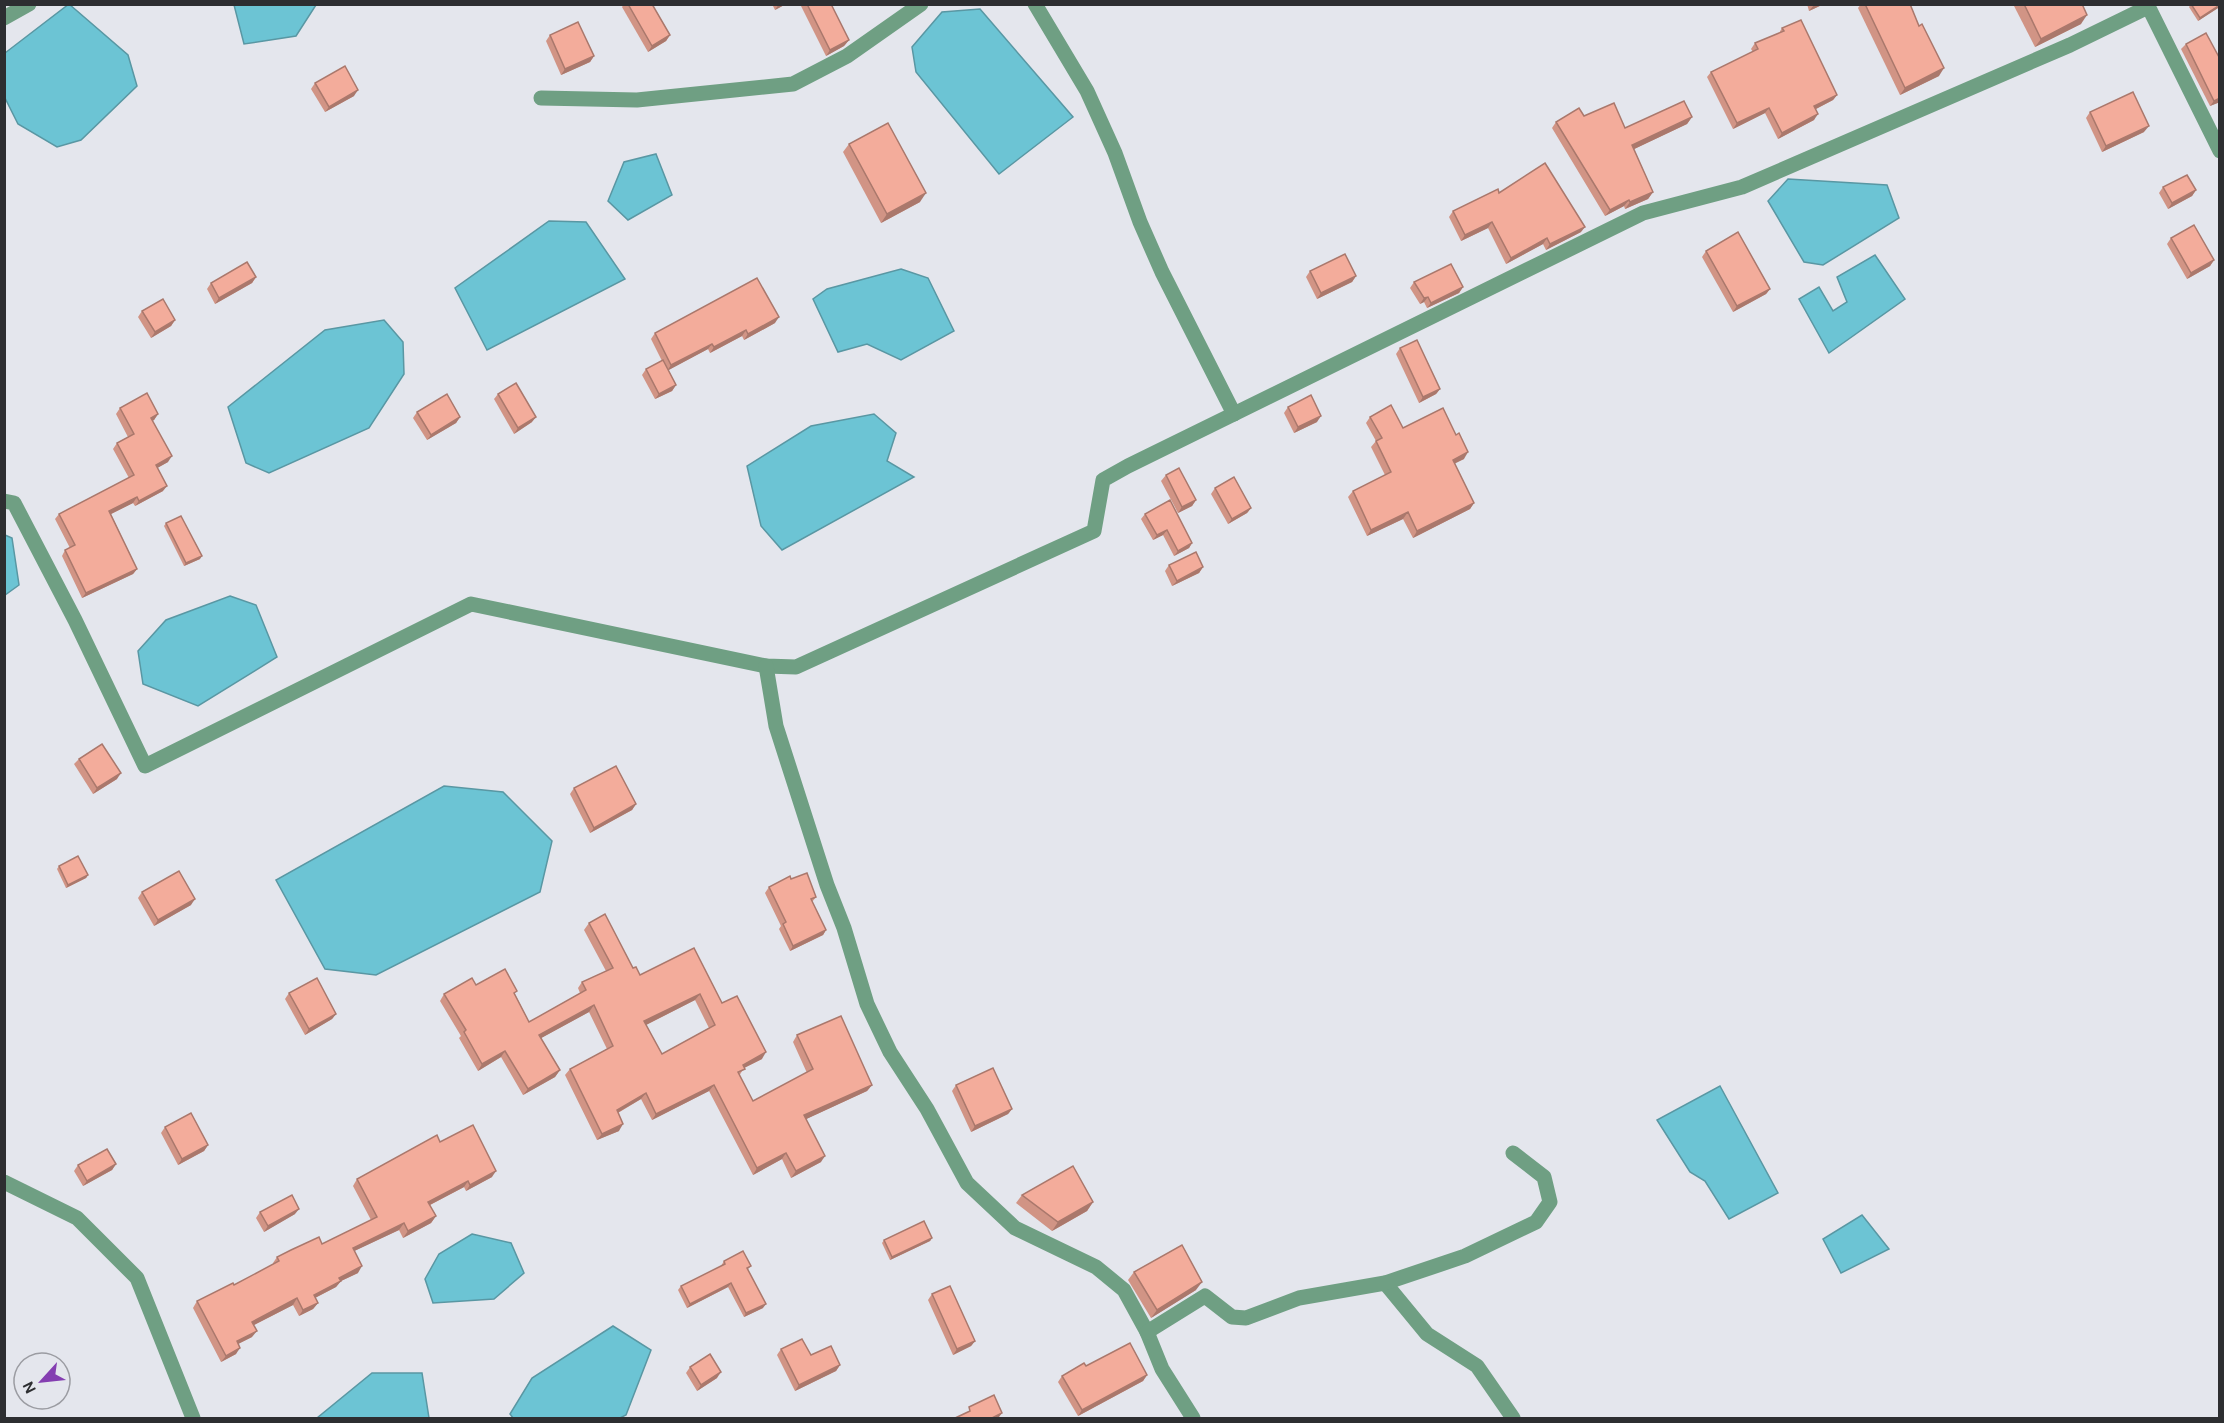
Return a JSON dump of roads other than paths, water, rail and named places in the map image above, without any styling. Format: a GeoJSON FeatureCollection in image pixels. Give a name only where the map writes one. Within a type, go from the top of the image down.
{"type":"FeatureCollection","features":[{"type":"Feature","properties":{"kind":"street"},"geometry":{"type":"LineString","coordinates":[[4,18],[29,4]]}},
{"type":"Feature","properties":{"kind":"street"},"geometry":{"type":"LineString","coordinates":[[541,98],[637,100],[793,84],[847,56],[921,4]]}},
{"type":"Feature","properties":{"kind":"street"},"geometry":{"type":"LineString","coordinates":[[1035,4],[1087,91],[1115,153],[1140,222],[1162,272],[1234,414]]}},
{"type":"Feature","properties":{"kind":"street"},"geometry":{"type":"LineString","coordinates":[[4,501],[14,503],[75,620],[145,766],[471,604],[766,666],[796,667],[1094,531],[1103,480],[1643,213],[1742,187],[2070,45],[2147,6],[2219,149]]}},
{"type":"Feature","properties":{"kind":"street"},"geometry":{"type":"LineString","coordinates":[[766,666],[776,726],[827,885],[844,928],[867,1004],[891,1052],[927,1109],[967,1183],[1015,1228],[1096,1267],[1124,1290],[1147,1332],[1162,1369],[1193,1419]]}},
{"type":"Feature","properties":{"kind":"street"},"geometry":{"type":"LineString","coordinates":[[1147,1332],[1205,1296],[1232,1317],[1246,1318],[1299,1298],[1385,1283],[1465,1256],[1536,1222],[1550,1202],[1544,1177],[1513,1153]]}},
{"type":"Feature","properties":{"kind":"street"},"geometry":{"type":"LineString","coordinates":[[4,1182],[77,1218],[137,1278],[193,1419]]}},
{"type":"Feature","properties":{"kind":"street"},"geometry":{"type":"LineString","coordinates":[[1385,1283],[1427,1334],[1477,1366],[1513,1419]]}},
{"type":"Feature","properties":{"kind":"water"},"geometry":{"type":"Polygon","coordinates":[[[69,4],[128,55],[137,86],[81,140],[57,147],[18,124],[5,98],[5,53],[69,4]]]}},
{"type":"Feature","properties":{"kind":"water"},"geometry":{"type":"Polygon","coordinates":[[[234,4],[316,5],[296,36],[244,44],[234,4]]]}},
{"type":"Feature","properties":{"kind":"water"},"geometry":{"type":"Polygon","coordinates":[[[980,9],[1073,117],[999,174],[916,72],[912,47],[942,12],[980,9]]]}},
{"type":"Feature","properties":{"kind":"water"},"geometry":{"type":"Polygon","coordinates":[[[656,154],[672,195],[628,220],[608,201],[624,162],[656,154]]]}},
{"type":"Feature","properties":{"kind":"water"},"geometry":{"type":"Polygon","coordinates":[[[1788,179],[1887,185],[1899,218],[1823,265],[1804,262],[1768,201],[1788,179]]]}},
{"type":"Feature","properties":{"kind":"water"},"geometry":{"type":"Polygon","coordinates":[[[549,221],[586,222],[625,279],[487,350],[455,288],[549,221]]]}},
{"type":"Feature","properties":{"kind":"water"},"geometry":{"type":"Polygon","coordinates":[[[1875,255],[1905,299],[1829,353],[1799,299],[1819,287],[1833,311],[1847,302],[1837,277],[1875,255]]]}},
{"type":"Feature","properties":{"kind":"water"},"geometry":{"type":"Polygon","coordinates":[[[901,269],[928,278],[954,331],[901,360],[867,344],[838,352],[813,299],[827,289],[901,269]]]}},
{"type":"Feature","properties":{"kind":"water"},"geometry":{"type":"Polygon","coordinates":[[[384,320],[403,342],[404,374],[369,428],[269,473],[246,463],[228,407],[325,330],[384,320]]]}},
{"type":"Feature","properties":{"kind":"water"},"geometry":{"type":"Polygon","coordinates":[[[874,414],[896,433],[887,461],[914,477],[782,550],[761,526],[747,466],[811,426],[874,414]]]}},
{"type":"Feature","properties":{"kind":"water"},"geometry":{"type":"Polygon","coordinates":[[[5,535],[12,538],[19,585],[5,595],[5,535]]]}},
{"type":"Feature","properties":{"kind":"water"},"geometry":{"type":"Polygon","coordinates":[[[230,596],[256,605],[277,657],[198,706],[143,684],[138,651],[166,620],[230,596]]]}},
{"type":"Feature","properties":{"kind":"water"},"geometry":{"type":"Polygon","coordinates":[[[444,786],[503,792],[552,841],[540,892],[376,975],[325,969],[276,880],[444,786]]]}},
{"type":"Feature","properties":{"kind":"water"},"geometry":{"type":"Polygon","coordinates":[[[1720,1086],[1778,1193],[1729,1219],[1705,1181],[1690,1172],[1657,1120],[1720,1086]]]}},
{"type":"Feature","properties":{"kind":"water"},"geometry":{"type":"Polygon","coordinates":[[[1862,1215],[1889,1249],[1841,1273],[1823,1239],[1862,1215]]]}},
{"type":"Feature","properties":{"kind":"water"},"geometry":{"type":"Polygon","coordinates":[[[472,1234],[511,1243],[524,1273],[494,1299],[433,1303],[425,1279],[439,1254],[472,1234]]]}},
{"type":"Feature","properties":{"kind":"water"},"geometry":{"type":"Polygon","coordinates":[[[613,1326],[651,1350],[626,1415],[620,1418],[513,1418],[510,1414],[532,1378],[613,1326]]]}},
{"type":"Feature","properties":{"kind":"water"},"geometry":{"type":"Polygon","coordinates":[[[372,1373],[422,1373],[429,1418],[317,1418],[372,1373]]]}}]}
